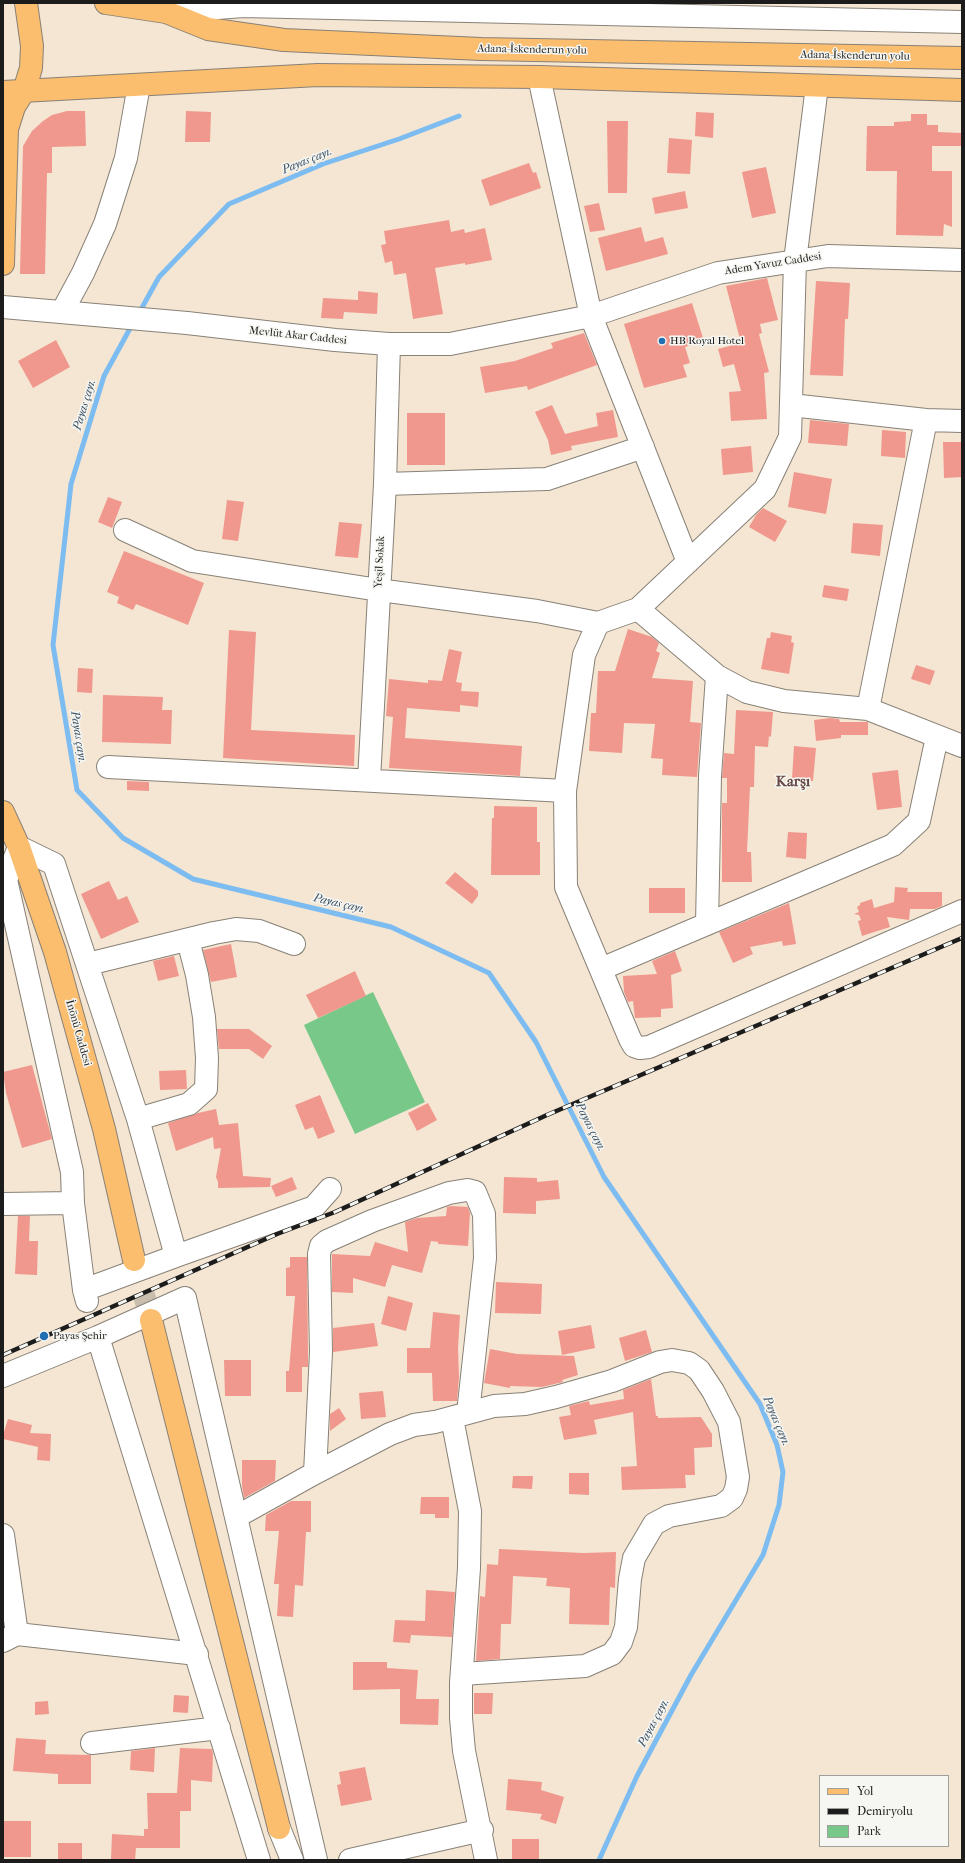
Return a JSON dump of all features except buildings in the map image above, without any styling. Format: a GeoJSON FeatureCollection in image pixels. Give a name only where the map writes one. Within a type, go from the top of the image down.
{"type":"FeatureCollection","features":[{"type":"Feature","properties":{"kind":"main road"},"geometry":{"type":"LineString","coordinates":[[3,264],[7,128],[14,107],[13,92],[31,68],[32,46],[26,3]]}},
{"type":"Feature","properties":{"kind":"main road","name":"Adana-İskenderun yolu"},"geometry":{"type":"LineString","coordinates":[[106,3],[168,7],[208,29],[284,40],[482,50],[557,50],[962,58]]}},
{"type":"Feature","properties":{"kind":"main road"},"geometry":{"type":"LineString","coordinates":[[13,92],[318,75],[539,77],[962,90]]}},
{"type":"Feature","properties":{"kind":"main road","name":"İnönü Caddesi"},"geometry":{"type":"LineString","coordinates":[[3,812],[19,847],[57,960],[104,1129],[134,1260]]}},
{"type":"Feature","properties":{"kind":"main road"},"geometry":{"type":"LineString","coordinates":[[150,1320],[279,1828]]}},
{"type":"Feature","properties":{"kind":"street"},"geometry":{"type":"LineString","coordinates":[[168,7],[243,6],[962,22]]}},
{"type":"Feature","properties":{"kind":"street"},"geometry":{"type":"LineString","coordinates":[[539,77],[591,316],[688,562]]}},
{"type":"Feature","properties":{"kind":"street"},"geometry":{"type":"LineString","coordinates":[[62,312],[83,273],[105,224],[126,158],[139,85]]}},
{"type":"Feature","properties":{"kind":"street"},"geometry":{"type":"LineString","coordinates":[[125,530],[192,562],[379,590],[538,611],[598,624],[638,609],[765,489],[790,437],[795,261],[817,86]]}},
{"type":"Feature","properties":{"kind":"street","name":"Adem Yavuz Caddesi"},"geometry":{"type":"LineString","coordinates":[[591,316],[718,272],[828,256],[962,260]]}},
{"type":"Feature","properties":{"kind":"street","name":"Mevlüt Akar Caddesi"},"geometry":{"type":"LineString","coordinates":[[3,307],[187,323],[335,340],[389,344],[450,344],[591,316]]}},
{"type":"Feature","properties":{"kind":"street","name":"Yeşil Sokak"},"geometry":{"type":"LineString","coordinates":[[369,780],[384,484],[389,344]]}},
{"type":"Feature","properties":{"kind":"street"},"geometry":{"type":"LineString","coordinates":[[791,405],[926,420],[962,421]]}},
{"type":"Feature","properties":{"kind":"street"},"geometry":{"type":"LineString","coordinates":[[868,709],[926,420]]}},
{"type":"Feature","properties":{"kind":"street"},"geometry":{"type":"LineString","coordinates":[[384,484],[547,479],[643,447]]}},
{"type":"Feature","properties":{"kind":"street"},"geometry":{"type":"LineString","coordinates":[[638,609],[717,676],[748,692],[784,701],[868,709],[962,746]]}},
{"type":"Feature","properties":{"kind":"street"},"geometry":{"type":"LineString","coordinates":[[598,624],[584,655],[564,790],[566,887],[630,1040],[634,1046],[640,1048],[648,1047],[962,911]]}},
{"type":"Feature","properties":{"kind":"street"},"geometry":{"type":"LineString","coordinates":[[707,924],[710,776],[717,676]]}},
{"type":"Feature","properties":{"kind":"street"},"geometry":{"type":"LineString","coordinates":[[601,970],[893,845],[919,821],[937,737]]}},
{"type":"Feature","properties":{"kind":"street"},"geometry":{"type":"LineString","coordinates":[[108,767],[564,790]]}},
{"type":"Feature","properties":{"kind":"street"},"geometry":{"type":"LineString","coordinates":[[176,1256],[138,1119],[54,864],[19,847],[6,880],[72,1172],[72,1204],[85,1296],[176,1256],[314,1207],[330,1189]]}},
{"type":"Feature","properties":{"kind":"street"},"geometry":{"type":"LineString","coordinates":[[88,964],[224,931],[248,930],[270,935],[294,944]]}},
{"type":"Feature","properties":{"kind":"street"},"geometry":{"type":"LineString","coordinates":[[138,1119],[190,1104],[206,1089],[207,1058],[204,1017],[197,975],[188,940]]}},
{"type":"Feature","properties":{"kind":"street"},"geometry":{"type":"LineString","coordinates":[[315,1473],[321,1352],[319,1254],[321,1246],[327,1241],[372,1221],[449,1194],[467,1190],[475,1192],[484,1214],[485,1251],[460,1415],[470,1511],[469,1568],[462,1674],[461,1718],[464,1751],[482,1830],[486,1860]]}},
{"type":"Feature","properties":{"kind":"street"},"geometry":{"type":"LineString","coordinates":[[3,1204],[72,1204]]}},
{"type":"Feature","properties":{"kind":"street"},"geometry":{"type":"LineString","coordinates":[[3,1376],[98,1338],[185,1298],[316,1860]]}},
{"type":"Feature","properties":{"kind":"street"},"geometry":{"type":"LineString","coordinates":[[98,1338],[197,1654],[259,1860]]}},
{"type":"Feature","properties":{"kind":"street"},"geometry":{"type":"LineString","coordinates":[[236,1517],[315,1473],[390,1434],[414,1425],[494,1406],[525,1404],[556,1397],[612,1381],[660,1362],[672,1360],[689,1363],[699,1370],[713,1391],[729,1422],[738,1478],[736,1489],[732,1498],[721,1506],[669,1516],[654,1524],[634,1558],[630,1579],[626,1627],[620,1642],[612,1654],[585,1666],[462,1674]]}},
{"type":"Feature","properties":{"kind":"street"},"geometry":{"type":"LineString","coordinates":[[3,1535],[10,1637],[197,1654]]}},
{"type":"Feature","properties":{"kind":"street"},"geometry":{"type":"LineString","coordinates":[[92,1743],[219,1728]]}},
{"type":"Feature","properties":{"kind":"street"},"geometry":{"type":"LineString","coordinates":[[274,1860],[279,1828]]}},
{"type":"Feature","properties":{"kind":"street"},"geometry":{"type":"LineString","coordinates":[[279,1828],[292,1860]]}},
{"type":"Feature","properties":{"kind":"street"},"geometry":{"type":"LineString","coordinates":[[350,1860],[482,1830]]}},
{"type":"Feature","properties":{"kind":"green space"},"geometry":{"type":"Polygon","coordinates":[[[373,992],[425,1102],[355,1134],[304,1025],[373,992]]]}},
{"type":"Feature","properties":{"kind":"waterway","name":"Payas çayı."},"geometry":{"type":"LineString","coordinates":[[139,313],[159,277],[229,204],[323,164],[399,139],[459,116]]}},
{"type":"Feature","properties":{"kind":"waterway","name":"Payas çayı."},"geometry":{"type":"LineString","coordinates":[[133,323],[104,376],[71,484],[53,645],[77,790],[123,838],[193,879],[391,927],[489,973],[536,1042],[604,1177],[760,1404],[777,1445],[783,1472],[779,1505],[763,1555],[691,1675],[637,1776],[599,1860]]}},
{"type":"Feature","properties":{"kind":"tunnel"},"geometry":{"type":"LineString","coordinates":[[134,1260],[151,1320]]}},
{"type":"Feature","properties":{"kind":"railway"},"geometry":{"type":"LineString","coordinates":[[3,1355],[277,1234],[335,1212],[547,1115],[962,938]]}},
{"type":"Feature","properties":{"kind":"place","name":"HB Royal Hotel"},"geometry":{"type":"Point","coordinates":[662,341]}},
{"type":"Feature","properties":{"kind":"place","name":"Payas Şehi̇r"},"geometry":{"type":"Point","coordinates":[44,1336]}},
{"type":"Feature","properties":{"kind":"district","name":"Karşı"},"geometry":{"type":"Point","coordinates":[793,782]}}]}
